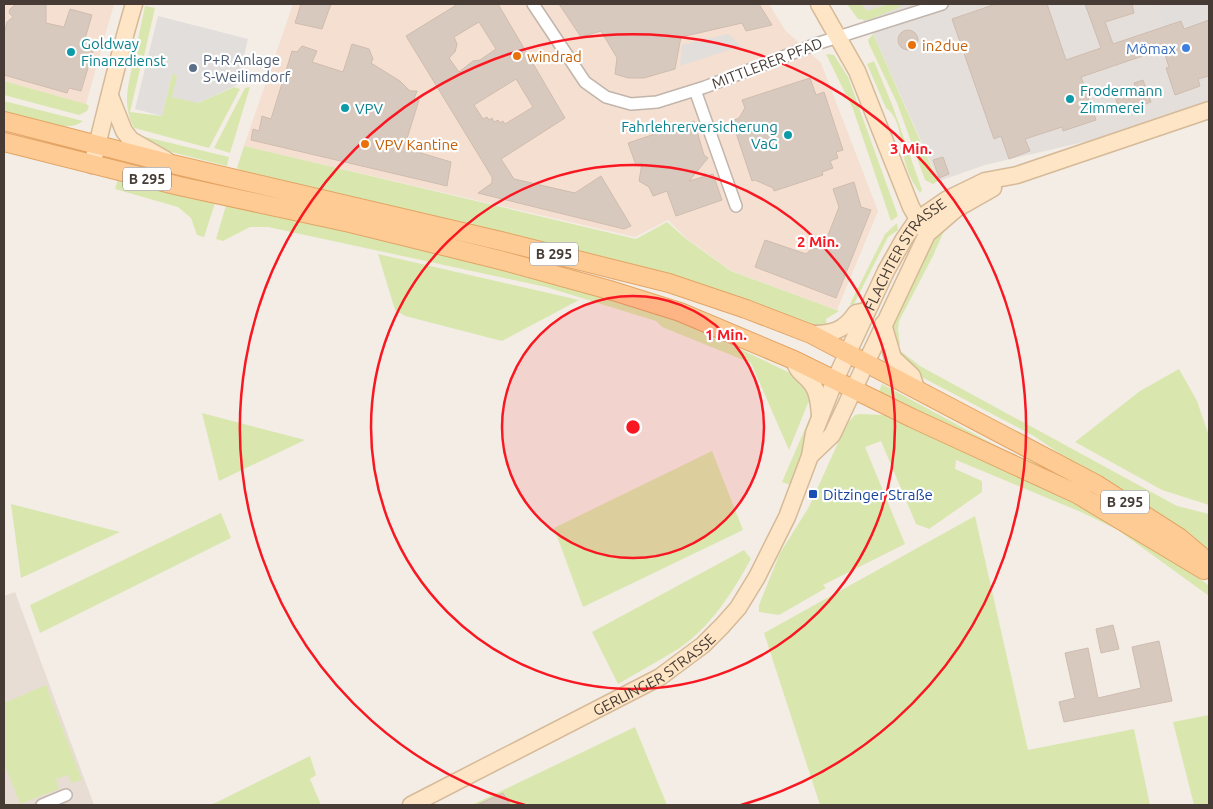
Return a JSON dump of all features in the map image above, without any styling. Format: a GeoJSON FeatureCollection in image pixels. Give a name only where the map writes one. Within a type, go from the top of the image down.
{"type":"FeatureCollection","features":[{"type":"Feature","properties":{"kind":"main road"},"geometry":{"type":"LineString","coordinates":[[92,165],[110,96],[118,54],[134,4]]}},
{"type":"Feature","properties":{"kind":"main road"},"geometry":{"type":"LineString","coordinates":[[819,4],[839,36],[862,84],[917,220],[927,234]]}},
{"type":"Feature","properties":{"kind":"main road"},"geometry":{"type":"LineString","coordinates":[[110,96],[124,131],[131,140],[152,150],[172,164]]}},
{"type":"Feature","properties":{"kind":"main road","name":"FLACHTER STRASSE"},"geometry":{"type":"LineString","coordinates":[[835,380],[892,258],[917,220],[939,204],[986,181],[1017,175],[1209,110]]}},
{"type":"Feature","properties":{"kind":"main road","name":"B 295"},"geometry":{"type":"LineString","coordinates":[[4,121],[172,164],[501,241],[669,283],[811,334],[1096,484],[1180,538],[1200,555],[1209,566]]}},
{"type":"Feature","properties":{"kind":"main road","name":"B 295"},"geometry":{"type":"LineString","coordinates":[[4,142],[92,165],[369,228],[613,290],[700,319],[794,360],[1077,494],[1209,572]]}},
{"type":"Feature","properties":{"kind":"main road","name":"FLACHTER STRASSE"},"geometry":{"type":"LineString","coordinates":[[854,389],[927,234],[956,209],[1017,175]]}},
{"type":"Feature","properties":{"kind":"main road"},"geometry":{"type":"LineString","coordinates":[[811,334],[830,333],[840,330],[846,327],[856,313],[866,312]]}},
{"type":"Feature","properties":{"kind":"main road"},"geometry":{"type":"LineString","coordinates":[[883,324],[893,358],[912,376],[916,388]]}},
{"type":"Feature","properties":{"kind":"main road"},"geometry":{"type":"LineString","coordinates":[[794,360],[797,370],[807,378],[816,392],[820,418]]}},
{"type":"Feature","properties":{"kind":"main road","name":"GERLINGER STRASSE"},"geometry":{"type":"LineString","coordinates":[[411,805],[660,677],[703,645],[738,608],[757,577],[787,517],[810,456],[814,433],[835,380]]}},
{"type":"Feature","properties":{"kind":"main road","name":"GERLINGER STRASSE"},"geometry":{"type":"LineString","coordinates":[[810,456],[832,435],[854,389]]}},
{"type":"Feature","properties":{"kind":"street","name":"MITTLERER PFAD"},"geometry":{"type":"LineString","coordinates":[[533,4],[584,82],[606,97],[631,104],[657,102],[695,90],[918,8],[942,4]]}},
{"type":"Feature","properties":{"kind":"street","name":"MITTLERER PFAD"},"geometry":{"type":"LineString","coordinates":[[695,90],[736,206]]}},
{"type":"Feature","properties":{"kind":"street"},"geometry":{"type":"LineString","coordinates":[[42,805],[66,795]]}},
{"type":"Feature","properties":{"kind":"shaded area"},"geometry":{"type":"Polygon","coordinates":[[[4,4],[114,4],[86,104],[4,81],[4,4]]]}},
{"type":"Feature","properties":{"kind":"shaded area"},"geometry":{"type":"Polygon","coordinates":[[[293,4],[769,4],[785,30],[821,63],[878,211],[837,310],[732,271],[686,238],[668,220],[635,237],[244,146],[293,4]]]}},
{"type":"Feature","properties":{"kind":"shaded area"},"geometry":{"type":"Polygon","coordinates":[[[851,4],[1209,4],[1209,110],[1183,119],[985,165],[939,181],[873,34],[851,4]]]}},
{"type":"Feature","properties":{"kind":"shaded area"},"geometry":{"type":"Polygon","coordinates":[[[1166,4],[1209,4],[1209,18],[1184,27],[1182,20],[1164,26],[1157,7],[1166,4]]]}},
{"type":"Feature","properties":{"kind":"shaded area","name":"P+R Anlage S-Weilimdorf"},"geometry":{"type":"Polygon","coordinates":[[[158,16],[248,39],[237,85],[198,103],[172,97],[177,76],[172,74],[162,116],[135,109],[158,16]]]}},
{"type":"Feature","properties":{"kind":"shaded area"},"geometry":{"type":"Polygon","coordinates":[[[728,34],[741,46],[680,66],[682,45],[728,34]]]}},
{"type":"Feature","properties":{"kind":"shaded area"},"geometry":{"type":"Polygon","coordinates":[[[15,592],[94,805],[4,805],[4,596],[15,592]]]}},
{"type":"Feature","properties":{"kind":"green space"},"geometry":{"type":"Polygon","coordinates":[[[847,4],[861,4],[867,11],[888,4],[901,4],[900,7],[869,20],[858,19],[847,4]]]}},
{"type":"Feature","properties":{"kind":"green space"},"geometry":{"type":"Polygon","coordinates":[[[145,6],[155,8],[144,56],[135,54],[145,6]]]}},
{"type":"Feature","properties":{"kind":"green space"},"geometry":{"type":"Polygon","coordinates":[[[873,34],[938,181],[933,184],[925,180],[897,103],[869,44],[868,40],[873,34]]]}},
{"type":"Feature","properties":{"kind":"green space"},"geometry":{"type":"Polygon","coordinates":[[[826,54],[834,55],[848,77],[898,216],[891,221],[853,109],[826,54]]]}},
{"type":"Feature","properties":{"kind":"green space"},"geometry":{"type":"Polygon","coordinates":[[[874,61],[893,107],[922,190],[920,193],[906,166],[898,125],[886,108],[867,64],[874,61]]]}},
{"type":"Feature","properties":{"kind":"green space"},"geometry":{"type":"Polygon","coordinates":[[[133,63],[141,65],[130,112],[162,116],[172,74],[177,75],[198,103],[234,87],[240,89],[209,148],[134,128],[130,120],[127,103],[133,63]]]}},
{"type":"Feature","properties":{"kind":"green space"},"geometry":{"type":"Polygon","coordinates":[[[4,81],[89,106],[87,111],[79,115],[4,95],[4,81]]]}},
{"type":"Feature","properties":{"kind":"green space"},"geometry":{"type":"Polygon","coordinates":[[[250,87],[230,153],[214,148],[245,88],[250,87]]]}},
{"type":"Feature","properties":{"kind":"green space"},"geometry":{"type":"Polygon","coordinates":[[[4,101],[83,121],[76,125],[56,126],[33,121],[4,113],[4,101]]]}},
{"type":"Feature","properties":{"kind":"green space"},"geometry":{"type":"Polygon","coordinates":[[[133,134],[229,157],[227,166],[151,147],[133,134]]]}},
{"type":"Feature","properties":{"kind":"green space"},"geometry":{"type":"Polygon","coordinates":[[[244,146],[636,239],[667,222],[685,238],[731,271],[839,311],[826,319],[827,328],[817,328],[260,180],[237,168],[244,146]]]}},
{"type":"Feature","properties":{"kind":"green space"},"geometry":{"type":"Polygon","coordinates":[[[118,179],[216,200],[204,237],[197,235],[191,218],[178,207],[115,189],[118,179]]]}},
{"type":"Feature","properties":{"kind":"green space"},"geometry":{"type":"Polygon","coordinates":[[[227,202],[564,284],[686,323],[794,375],[807,387],[813,400],[808,403],[789,450],[751,363],[662,327],[656,321],[546,287],[268,227],[250,227],[223,241],[216,239],[227,202]]]}},
{"type":"Feature","properties":{"kind":"green space"},"geometry":{"type":"Polygon","coordinates":[[[948,222],[933,256],[899,321],[900,345],[895,346],[891,326],[929,244],[948,222]]]}},
{"type":"Feature","properties":{"kind":"green space"},"geometry":{"type":"Polygon","coordinates":[[[897,223],[898,230],[888,237],[853,306],[850,304],[885,234],[897,223]]]}},
{"type":"Feature","properties":{"kind":"green space"},"geometry":{"type":"Polygon","coordinates":[[[378,254],[579,300],[502,341],[405,316],[395,310],[378,254]]]}},
{"type":"Feature","properties":{"kind":"green space"},"geometry":{"type":"Polygon","coordinates":[[[902,352],[920,366],[1177,506],[1209,514],[1209,556],[1034,436],[910,371],[897,355],[902,352]]]}},
{"type":"Feature","properties":{"kind":"green space"},"geometry":{"type":"Polygon","coordinates":[[[1179,369],[1197,401],[1209,436],[1209,505],[1162,490],[1075,442],[1140,391],[1179,369]]]}},
{"type":"Feature","properties":{"kind":"green space"},"geometry":{"type":"Polygon","coordinates":[[[882,384],[1006,451],[1056,472],[1113,503],[878,394],[882,384]]]}},
{"type":"Feature","properties":{"kind":"green space"},"geometry":{"type":"Polygon","coordinates":[[[814,408],[814,420],[790,485],[782,482],[814,408]]]}},
{"type":"Feature","properties":{"kind":"green space"},"geometry":{"type":"Polygon","coordinates":[[[202,413],[305,440],[219,481],[202,413]]]}},
{"type":"Feature","properties":{"kind":"green space"},"geometry":{"type":"Polygon","coordinates":[[[855,415],[883,415],[1083,505],[1194,573],[1209,586],[1209,596],[1118,530],[1081,512],[956,460],[955,469],[982,481],[982,492],[929,529],[916,524],[881,441],[865,447],[905,544],[823,585],[826,588],[779,615],[759,612],[759,605],[780,553],[809,507],[846,425],[855,415]]]}},
{"type":"Feature","properties":{"kind":"green space"},"geometry":{"type":"Polygon","coordinates":[[[712,451],[743,530],[583,607],[554,528],[712,451]]]}},
{"type":"Feature","properties":{"kind":"green space"},"geometry":{"type":"Polygon","coordinates":[[[11,504],[120,532],[21,578],[11,504]]]}},
{"type":"Feature","properties":{"kind":"green space"},"geometry":{"type":"Polygon","coordinates":[[[221,513],[231,538],[40,633],[30,605],[221,513]]]}},
{"type":"Feature","properties":{"kind":"green space"},"geometry":{"type":"Polygon","coordinates":[[[975,516],[1028,750],[1134,729],[1150,805],[820,805],[764,633],[975,516]]]}},
{"type":"Feature","properties":{"kind":"green space"},"geometry":{"type":"Polygon","coordinates":[[[744,550],[751,559],[728,597],[711,620],[678,649],[618,684],[592,632],[744,550]]]}},
{"type":"Feature","properties":{"kind":"green space"},"geometry":{"type":"Polygon","coordinates":[[[46,685],[82,780],[71,783],[68,775],[56,779],[59,789],[20,804],[4,763],[4,703],[46,685]]]}},
{"type":"Feature","properties":{"kind":"green space"},"geometry":{"type":"Polygon","coordinates":[[[1209,715],[1209,805],[1194,805],[1173,722],[1209,715]]]}},
{"type":"Feature","properties":{"kind":"green space"},"geometry":{"type":"Polygon","coordinates":[[[635,727],[667,805],[472,805],[635,727]]]}},
{"type":"Feature","properties":{"kind":"green space"},"geometry":{"type":"Polygon","coordinates":[[[310,756],[316,775],[310,779],[321,805],[211,805],[310,756]]]}},
{"type":"Feature","properties":{"kind":"building"},"geometry":{"type":"Polygon","coordinates":[[[16,4],[46,4],[46,23],[64,27],[70,9],[92,15],[84,42],[95,45],[81,91],[69,88],[67,93],[4,75],[4,34],[7,22],[13,17],[9,13],[10,9],[16,4]]]}},
{"type":"Feature","properties":{"kind":"building"},"geometry":{"type":"Polygon","coordinates":[[[301,4],[331,4],[322,29],[295,23],[301,4]]]}},
{"type":"Feature","properties":{"kind":"building"},"geometry":{"type":"Polygon","coordinates":[[[458,4],[498,4],[565,118],[501,159],[514,179],[575,193],[601,176],[631,226],[624,229],[478,193],[492,183],[492,177],[406,36],[458,4]],[[479,22],[454,37],[457,44],[455,52],[449,58],[459,72],[473,61],[480,60],[496,49],[479,22]],[[516,79],[474,105],[483,119],[487,117],[489,120],[492,118],[494,122],[498,120],[500,123],[503,121],[505,124],[533,107],[516,79]]]}},
{"type":"Feature","properties":{"kind":"building"},"geometry":{"type":"Polygon","coordinates":[[[559,4],[759,4],[772,25],[746,31],[742,23],[681,37],[675,69],[644,78],[628,78],[615,74],[617,58],[601,31],[581,37],[559,4]]]}},
{"type":"Feature","properties":{"kind":"building"},"geometry":{"type":"Polygon","coordinates":[[[996,4],[1047,4],[1066,60],[1101,48],[1085,4],[1132,4],[1134,13],[1105,22],[1113,44],[1181,21],[1184,29],[1209,20],[1209,76],[1198,79],[1200,86],[1175,95],[1166,68],[1169,67],[1163,49],[1081,77],[1096,120],[1063,131],[1062,127],[1025,139],[1030,151],[1009,159],[1001,136],[994,139],[952,19],[996,4]]]}},
{"type":"Feature","properties":{"kind":"building"},"geometry":{"type":"Polygon","coordinates":[[[908,30],[915,33],[918,40],[915,47],[908,50],[901,47],[898,40],[901,33],[908,30]]]}},
{"type":"Feature","properties":{"kind":"building","name":"VPV"},"geometry":{"type":"Polygon","coordinates":[[[352,44],[369,49],[373,59],[371,63],[400,81],[410,91],[417,91],[414,99],[419,100],[404,148],[451,162],[447,186],[251,140],[253,129],[259,131],[262,116],[271,119],[292,51],[297,52],[302,46],[317,51],[312,62],[343,72],[352,44]]]}},
{"type":"Feature","properties":{"kind":"building","name":"Fahrlehrerversicherung VaG"},"geometry":{"type":"Polygon","coordinates":[[[810,78],[816,95],[824,92],[843,150],[836,152],[838,158],[830,161],[833,168],[822,172],[823,175],[774,191],[773,188],[755,180],[752,181],[732,121],[739,118],[745,108],[742,100],[810,78]]]}},
{"type":"Feature","properties":{"kind":"building"},"geometry":{"type":"Polygon","coordinates":[[[1143,80],[1151,102],[1120,112],[1114,94],[1135,87],[1134,83],[1143,80]]]}},
{"type":"Feature","properties":{"kind":"building"},"geometry":{"type":"Polygon","coordinates":[[[694,121],[704,155],[708,158],[689,181],[713,174],[722,200],[676,216],[667,191],[653,196],[649,187],[639,181],[642,163],[636,165],[628,143],[694,121]]]}},
{"type":"Feature","properties":{"kind":"building"},"geometry":{"type":"Polygon","coordinates":[[[943,157],[949,174],[939,178],[933,160],[943,157]]]}},
{"type":"Feature","properties":{"kind":"building"},"geometry":{"type":"Polygon","coordinates":[[[854,182],[861,207],[871,210],[836,298],[755,267],[765,240],[806,254],[813,248],[823,248],[839,207],[833,189],[854,182]]]}},
{"type":"Feature","properties":{"kind":"building"},"geometry":{"type":"Polygon","coordinates":[[[1113,625],[1119,649],[1101,653],[1096,629],[1113,625]]]}},
{"type":"Feature","properties":{"kind":"building"},"geometry":{"type":"Polygon","coordinates":[[[1159,641],[1172,701],[1064,722],[1059,702],[1075,698],[1065,653],[1088,648],[1098,698],[1141,688],[1132,647],[1159,641]]]}},
{"type":"Feature","properties":{"kind":"building"},"geometry":{"type":"Polygon","coordinates":[[[503,793],[510,805],[477,805],[503,793]]]}},
{"type":"Feature","properties":{"kind":"place","name":"in2due"},"geometry":{"type":"Point","coordinates":[912,45]}},
{"type":"Feature","properties":{"kind":"place","name":"Mömax"},"geometry":{"type":"Point","coordinates":[1186,48]}},
{"type":"Feature","properties":{"kind":"place","name":"Goldway Finanzdienst"},"geometry":{"type":"Point","coordinates":[71,52]}},
{"type":"Feature","properties":{"kind":"place","name":"windrad"},"geometry":{"type":"Point","coordinates":[517,56]}},
{"type":"Feature","properties":{"kind":"place","name":"P+R Anlage S-Weilimdorf"},"geometry":{"type":"Point","coordinates":[193,68]}},
{"type":"Feature","properties":{"kind":"place","name":"Frodermann Zimmerei"},"geometry":{"type":"Point","coordinates":[1070,99]}},
{"type":"Feature","properties":{"kind":"place","name":"VPV"},"geometry":{"type":"Point","coordinates":[345,108]}},
{"type":"Feature","properties":{"kind":"place","name":"Fahrlehrerversicherung VaG"},"geometry":{"type":"Point","coordinates":[788,135]}},
{"type":"Feature","properties":{"kind":"place","name":"VPV Kantine"},"geometry":{"type":"Point","coordinates":[365,144]}},
{"type":"Feature","properties":{"kind":"place","name":"Ditzinger Straße"},"geometry":{"type":"Point","coordinates":[813,494]}}]}
